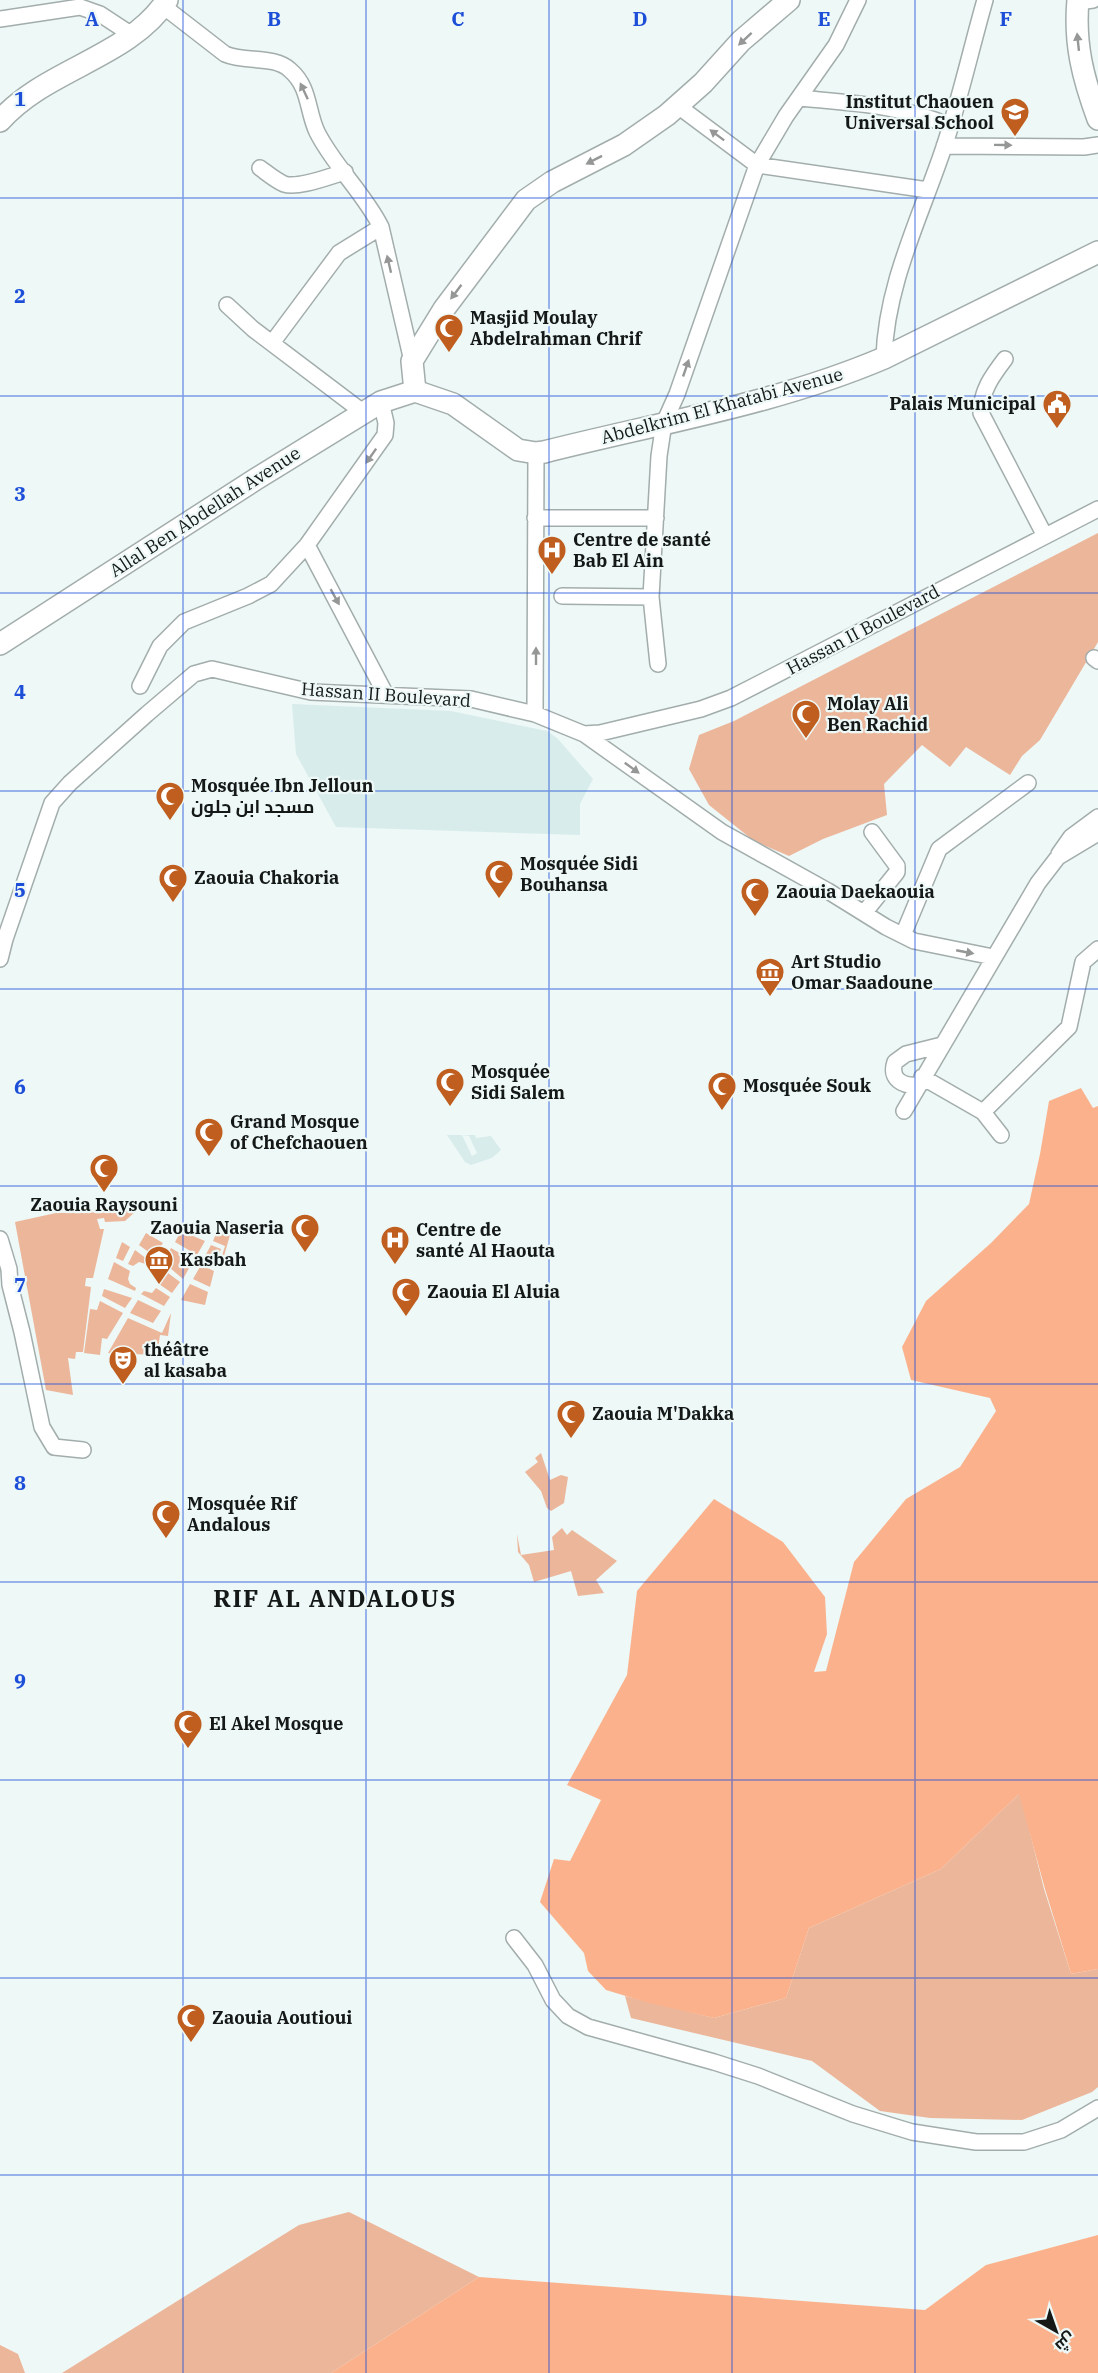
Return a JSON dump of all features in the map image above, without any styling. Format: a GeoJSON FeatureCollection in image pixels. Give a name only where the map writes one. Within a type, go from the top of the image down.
{"type":"FeatureCollection","features":[{"type":"Feature","properties":{"kind":"street"},"geometry":{"type":"LineString","coordinates":[[412,362],[444,309],[526,200],[552,182],[624,145],[678,106],[741,41],[789,0]]}},
{"type":"Feature","properties":{"kind":"street"},"geometry":{"type":"LineString","coordinates":[[658,664],[651,597],[659,456],[664,423],[757,165],[836,45],[858,0]]}},
{"type":"Feature","properties":{"kind":"street"},"geometry":{"type":"LineString","coordinates":[[884,358],[885,330],[889,309],[944,146],[985,0]]}},
{"type":"Feature","properties":{"kind":"street"},"geometry":{"type":"LineString","coordinates":[[1083,1],[1077,44],[1092,87],[1098,119]]}},
{"type":"Feature","properties":{"kind":"street"},"geometry":{"type":"LineString","coordinates":[[2,115],[26,97],[132,35],[165,3],[225,54],[234,58],[280,63],[291,71],[305,91],[315,128],[324,145],[373,211],[381,227],[412,362],[415,391],[453,404],[518,450],[536,453],[535,714]]}},
{"type":"Feature","properties":{"kind":"street"},"geometry":{"type":"LineString","coordinates":[[0,19],[80,7],[100,14],[132,35]]}},
{"type":"Feature","properties":{"kind":"street"},"geometry":{"type":"LineString","coordinates":[[799,98],[903,110],[950,126]]}},
{"type":"Feature","properties":{"kind":"street"},"geometry":{"type":"LineString","coordinates":[[678,106],[757,165],[928,190]]}},
{"type":"Feature","properties":{"kind":"street"},"geometry":{"type":"LineString","coordinates":[[944,146],[1084,147],[1098,145]]}},
{"type":"Feature","properties":{"kind":"street"},"geometry":{"type":"LineString","coordinates":[[260,168],[285,184],[291,185],[304,184],[345,172]]}},
{"type":"Feature","properties":{"kind":"street"},"geometry":{"type":"LineString","coordinates":[[272,343],[339,253],[381,227]]}},
{"type":"Feature","properties":{"kind":"street","name":"Abdelkrim El Khatabi Avenue"},"geometry":{"type":"LineString","coordinates":[[536,453],[794,390],[854,371],[1098,252]]}},
{"type":"Feature","properties":{"kind":"street"},"geometry":{"type":"LineString","coordinates":[[140,686],[160,646],[176,628],[201,613],[248,597],[271,584],[307,546],[385,435],[386,423],[372,408],[272,343],[227,305]]}},
{"type":"Feature","properties":{"kind":"street"},"geometry":{"type":"LineString","coordinates":[[1005,359],[985,389],[981,412],[1045,536]]}},
{"type":"Feature","properties":{"kind":"street","name":"Allal Ben Abdellah Avenue"},"geometry":{"type":"LineString","coordinates":[[0,644],[372,408],[415,391]]}},
{"type":"Feature","properties":{"kind":"street","name":"Hassan II Boulevard"},"geometry":{"type":"LineString","coordinates":[[1,952],[52,803],[70,783],[194,674],[212,669],[311,692],[471,699],[535,714],[584,734],[600,733],[701,709],[731,698],[1098,509]]}},
{"type":"Feature","properties":{"kind":"street"},"geometry":{"type":"LineString","coordinates":[[535,518],[656,518]]}},
{"type":"Feature","properties":{"kind":"street"},"geometry":{"type":"LineString","coordinates":[[307,546],[386,695]]}},
{"type":"Feature","properties":{"kind":"street"},"geometry":{"type":"LineString","coordinates":[[561,596],[651,597]]}},
{"type":"Feature","properties":{"kind":"street"},"geometry":{"type":"LineString","coordinates":[[584,734],[722,832],[903,935],[914,940],[993,957]]}},
{"type":"Feature","properties":{"kind":"street"},"geometry":{"type":"LineString","coordinates":[[903,935],[939,849],[1028,783]]}},
{"type":"Feature","properties":{"kind":"street"},"geometry":{"type":"LineString","coordinates":[[904,1112],[920,1081],[1038,883],[1071,837],[1098,817]]}},
{"type":"Feature","properties":{"kind":"street"},"geometry":{"type":"LineString","coordinates":[[864,913],[897,872],[897,866],[872,832]]}},
{"type":"Feature","properties":{"kind":"street"},"geometry":{"type":"LineString","coordinates":[[1058,857],[1098,833]]}},
{"type":"Feature","properties":{"kind":"street"},"geometry":{"type":"LineString","coordinates":[[983,1112],[1069,1027],[1083,962],[1098,949]]}},
{"type":"Feature","properties":{"kind":"street"},"geometry":{"type":"LineString","coordinates":[[920,1081],[909,1086],[899,1082],[894,1073],[895,1062],[906,1054],[942,1045]]}},
{"type":"Feature","properties":{"kind":"street"},"geometry":{"type":"LineString","coordinates":[[920,1081],[983,1112],[1001,1135]]}},
{"type":"Feature","properties":{"kind":"street"},"geometry":{"type":"LineString","coordinates":[[0,1239],[9,1269],[10,1285],[42,1427],[54,1447],[83,1450]]}},
{"type":"Feature","properties":{"kind":"street"},"geometry":{"type":"LineString","coordinates":[[514,1938],[535,1965],[553,2000],[568,2016],[588,2027],[758,2076],[853,2114],[912,2132],[976,2142],[1024,2142],[1060,2130],[1098,2108]]}},
{"type":"Feature","properties":{"kind":"shaded area"},"geometry":{"type":"Polygon","coordinates":[[[1098,533],[1098,642],[1040,740],[1022,756],[1010,775],[966,747],[950,767],[922,745],[884,784],[887,815],[823,839],[789,856],[754,841],[709,805],[689,769],[699,735],[734,721],[1098,533]]]}},
{"type":"Feature","properties":{"kind":"shaded area"},"geometry":{"type":"Polygon","coordinates":[[[292,704],[451,711],[547,731],[557,738],[593,779],[580,804],[580,835],[336,827],[296,754],[292,704]]]}},
{"type":"Feature","properties":{"kind":"shaded area"},"geometry":{"type":"Polygon","coordinates":[[[1081,1088],[1093,1108],[1098,1106],[1098,1969],[1071,1974],[1019,1794],[941,1869],[809,1928],[786,1998],[714,2018],[606,1990],[588,1971],[584,1953],[540,1902],[554,1859],[570,1861],[601,1800],[567,1785],[627,1675],[637,1591],[714,1499],[783,1542],[825,1597],[827,1634],[814,1672],[826,1671],[854,1562],[906,1499],[960,1467],[996,1411],[990,1398],[911,1380],[902,1347],[926,1301],[991,1243],[1029,1204],[1049,1101],[1081,1088]]]}},
{"type":"Feature","properties":{"kind":"shaded area"},"geometry":{"type":"Polygon","coordinates":[[[447,1135],[462,1135],[475,1135],[476,1138],[491,1136],[501,1150],[492,1158],[471,1165],[465,1162],[447,1135]],[[462,1135],[472,1156],[477,1153],[469,1136],[462,1135]]]}},
{"type":"Feature","properties":{"kind":"shaded area"},"geometry":{"type":"Polygon","coordinates":[[[128,1200],[140,1203],[132,1204],[135,1212],[125,1221],[105,1222],[104,1218],[97,1219],[100,1229],[104,1229],[93,1278],[86,1278],[85,1286],[91,1287],[83,1352],[76,1352],[75,1359],[68,1358],[73,1395],[46,1390],[15,1222],[56,1213],[113,1212],[128,1200]]]}},
{"type":"Feature","properties":{"kind":"shaded area"},"geometry":{"type":"Polygon","coordinates":[[[181,1231],[205,1241],[197,1255],[175,1242],[181,1231]]]}},
{"type":"Feature","properties":{"kind":"shaded area"},"geometry":{"type":"Polygon","coordinates":[[[217,1231],[230,1235],[222,1263],[220,1262],[225,1246],[213,1241],[217,1231]]]}},
{"type":"Feature","properties":{"kind":"shaded area"},"geometry":{"type":"Polygon","coordinates":[[[146,1233],[163,1243],[154,1256],[139,1245],[146,1233]]]}},
{"type":"Feature","properties":{"kind":"shaded area"},"geometry":{"type":"Polygon","coordinates":[[[122,1242],[130,1247],[123,1261],[116,1258],[122,1242]]]}},
{"type":"Feature","properties":{"kind":"shaded area"},"geometry":{"type":"Polygon","coordinates":[[[211,1245],[221,1249],[216,1263],[204,1258],[211,1245]]]}},
{"type":"Feature","properties":{"kind":"shaded area"},"geometry":{"type":"Polygon","coordinates":[[[171,1248],[193,1261],[183,1279],[163,1262],[171,1248]]]}},
{"type":"Feature","properties":{"kind":"shaded area"},"geometry":{"type":"Polygon","coordinates":[[[135,1250],[151,1262],[149,1265],[139,1262],[133,1266],[128,1264],[135,1250]]]}},
{"type":"Feature","properties":{"kind":"shaded area"},"geometry":{"type":"Polygon","coordinates":[[[114,1262],[130,1271],[128,1279],[130,1284],[136,1288],[135,1291],[108,1279],[114,1262]]]}},
{"type":"Feature","properties":{"kind":"shaded area"},"geometry":{"type":"Polygon","coordinates":[[[201,1265],[214,1271],[210,1287],[193,1279],[201,1265]]]}},
{"type":"Feature","properties":{"kind":"shaded area"},"geometry":{"type":"Polygon","coordinates":[[[160,1267],[180,1282],[172,1293],[159,1284],[161,1277],[157,1272],[160,1267]]]}},
{"type":"Feature","properties":{"kind":"shaded area"},"geometry":{"type":"Polygon","coordinates":[[[190,1284],[208,1292],[205,1305],[181,1300],[190,1284]]]}},
{"type":"Feature","properties":{"kind":"shaded area"},"geometry":{"type":"Polygon","coordinates":[[[156,1288],[170,1297],[164,1306],[141,1294],[144,1291],[152,1293],[156,1288]]]}},
{"type":"Feature","properties":{"kind":"shaded area"},"geometry":{"type":"Polygon","coordinates":[[[104,1289],[132,1298],[125,1308],[102,1296],[104,1289]]]}},
{"type":"Feature","properties":{"kind":"shaded area"},"geometry":{"type":"Polygon","coordinates":[[[138,1300],[161,1311],[153,1323],[130,1313],[138,1300]]]}},
{"type":"Feature","properties":{"kind":"shaded area"},"geometry":{"type":"Polygon","coordinates":[[[100,1301],[123,1313],[107,1339],[102,1338],[100,1355],[84,1353],[90,1309],[97,1310],[100,1301]]]}},
{"type":"Feature","properties":{"kind":"shaded area"},"geometry":{"type":"Polygon","coordinates":[[[171,1313],[168,1336],[160,1335],[157,1355],[108,1353],[128,1318],[162,1333],[171,1313]]]}},
{"type":"Feature","properties":{"kind":"shaded area"},"geometry":{"type":"Polygon","coordinates":[[[541,1453],[550,1480],[561,1475],[568,1477],[564,1503],[551,1511],[547,1508],[541,1491],[525,1472],[538,1462],[535,1458],[541,1453]]]}},
{"type":"Feature","properties":{"kind":"shaded area"},"geometry":{"type":"Polygon","coordinates":[[[562,1528],[567,1535],[572,1530],[617,1561],[596,1580],[604,1593],[578,1596],[571,1571],[534,1582],[529,1565],[518,1552],[517,1534],[521,1555],[554,1550],[552,1537],[562,1528]]]}},
{"type":"Feature","properties":{"kind":"shaded area"},"geometry":{"type":"Polygon","coordinates":[[[1020,1793],[1044,1889],[1071,1974],[1098,1969],[1098,2087],[1092,2092],[1022,2120],[930,2118],[880,2111],[812,2061],[631,2018],[625,1996],[714,2018],[786,1998],[809,1928],[941,1869],[1020,1793]]]}},
{"type":"Feature","properties":{"kind":"shaded area"},"geometry":{"type":"Polygon","coordinates":[[[349,2212],[479,2277],[331,2373],[62,2373],[299,2225],[349,2212]]]}},
{"type":"Feature","properties":{"kind":"shaded area"},"geometry":{"type":"Polygon","coordinates":[[[1098,2235],[1098,2373],[331,2373],[479,2277],[925,2310],[986,2265],[1098,2235]]]}},
{"type":"Feature","properties":{"kind":"shaded area"},"geometry":{"type":"Polygon","coordinates":[[[0,2345],[18,2354],[25,2373],[0,2373],[0,2345]]]}},
{"type":"Feature","properties":{"kind":"place","name":"Institut Chaouen Universal School"},"geometry":{"type":"Point","coordinates":[1015,138]}},
{"type":"Feature","properties":{"kind":"place","name":"Masjid Moulay Abdelrahman Chrif"},"geometry":{"type":"Point","coordinates":[449,354]}},
{"type":"Feature","properties":{"kind":"place","name":"Palais Municipal"},"geometry":{"type":"Point","coordinates":[1057,430]}},
{"type":"Feature","properties":{"kind":"place","name":"Centre de santé Bab El Ain"},"geometry":{"type":"Point","coordinates":[552,576]}},
{"type":"Feature","properties":{"kind":"place","name":"Molay Ali Ben Rachid"},"geometry":{"type":"Point","coordinates":[806,740]}},
{"type":"Feature","properties":{"kind":"place","name":"Mosquée Ibn Jelloun مسجد ابن جلون"},"geometry":{"type":"Point","coordinates":[170,822]}},
{"type":"Feature","properties":{"kind":"place","name":"Mosquée Sidi Bouhansa"},"geometry":{"type":"Point","coordinates":[499,900]}},
{"type":"Feature","properties":{"kind":"place","name":"Zaouia Chakoria"},"geometry":{"type":"Point","coordinates":[173,904]}},
{"type":"Feature","properties":{"kind":"place","name":"Zaouia Daekaouia"},"geometry":{"type":"Point","coordinates":[755,918]}},
{"type":"Feature","properties":{"kind":"place","name":"Art Studio Omar Saadoune"},"geometry":{"type":"Point","coordinates":[770,998]}},
{"type":"Feature","properties":{"kind":"place","name":"Mosquée Sidi Salem"},"geometry":{"type":"Point","coordinates":[450,1108]}},
{"type":"Feature","properties":{"kind":"place","name":"Mosquée Souk"},"geometry":{"type":"Point","coordinates":[722,1112]}},
{"type":"Feature","properties":{"kind":"place","name":"Grand Mosque of Chefchaouen"},"geometry":{"type":"Point","coordinates":[209,1158]}},
{"type":"Feature","properties":{"kind":"place","name":"Zaouia Raysouni"},"geometry":{"type":"Point","coordinates":[104,1194]}},
{"type":"Feature","properties":{"kind":"place","name":"Zaouia Naseria"},"geometry":{"type":"Point","coordinates":[305,1254]}},
{"type":"Feature","properties":{"kind":"place","name":"Centre de santé Al Haouta"},"geometry":{"type":"Point","coordinates":[395,1266]}},
{"type":"Feature","properties":{"kind":"place","name":"Kasbah"},"geometry":{"type":"Point","coordinates":[159,1286]}},
{"type":"Feature","properties":{"kind":"place","name":"Zaouia El Aluia"},"geometry":{"type":"Point","coordinates":[406,1318]}},
{"type":"Feature","properties":{"kind":"place","name":"théâtre al kasaba"},"geometry":{"type":"Point","coordinates":[123,1386]}},
{"type":"Feature","properties":{"kind":"place","name":"Zaouia M'Dakka"},"geometry":{"type":"Point","coordinates":[571,1440]}},
{"type":"Feature","properties":{"kind":"place","name":"Mosquée Rif Andalous"},"geometry":{"type":"Point","coordinates":[166,1540]}},
{"type":"Feature","properties":{"kind":"place","name":"El Akel Mosque"},"geometry":{"type":"Point","coordinates":[188,1750]}},
{"type":"Feature","properties":{"kind":"place","name":"Zaouia Aoutioui"},"geometry":{"type":"Point","coordinates":[191,2044]}},
{"type":"Feature","properties":{"kind":"district","name":"RIF AL ANDALOUS"},"geometry":{"type":"Point","coordinates":[335,1599]}}]}
